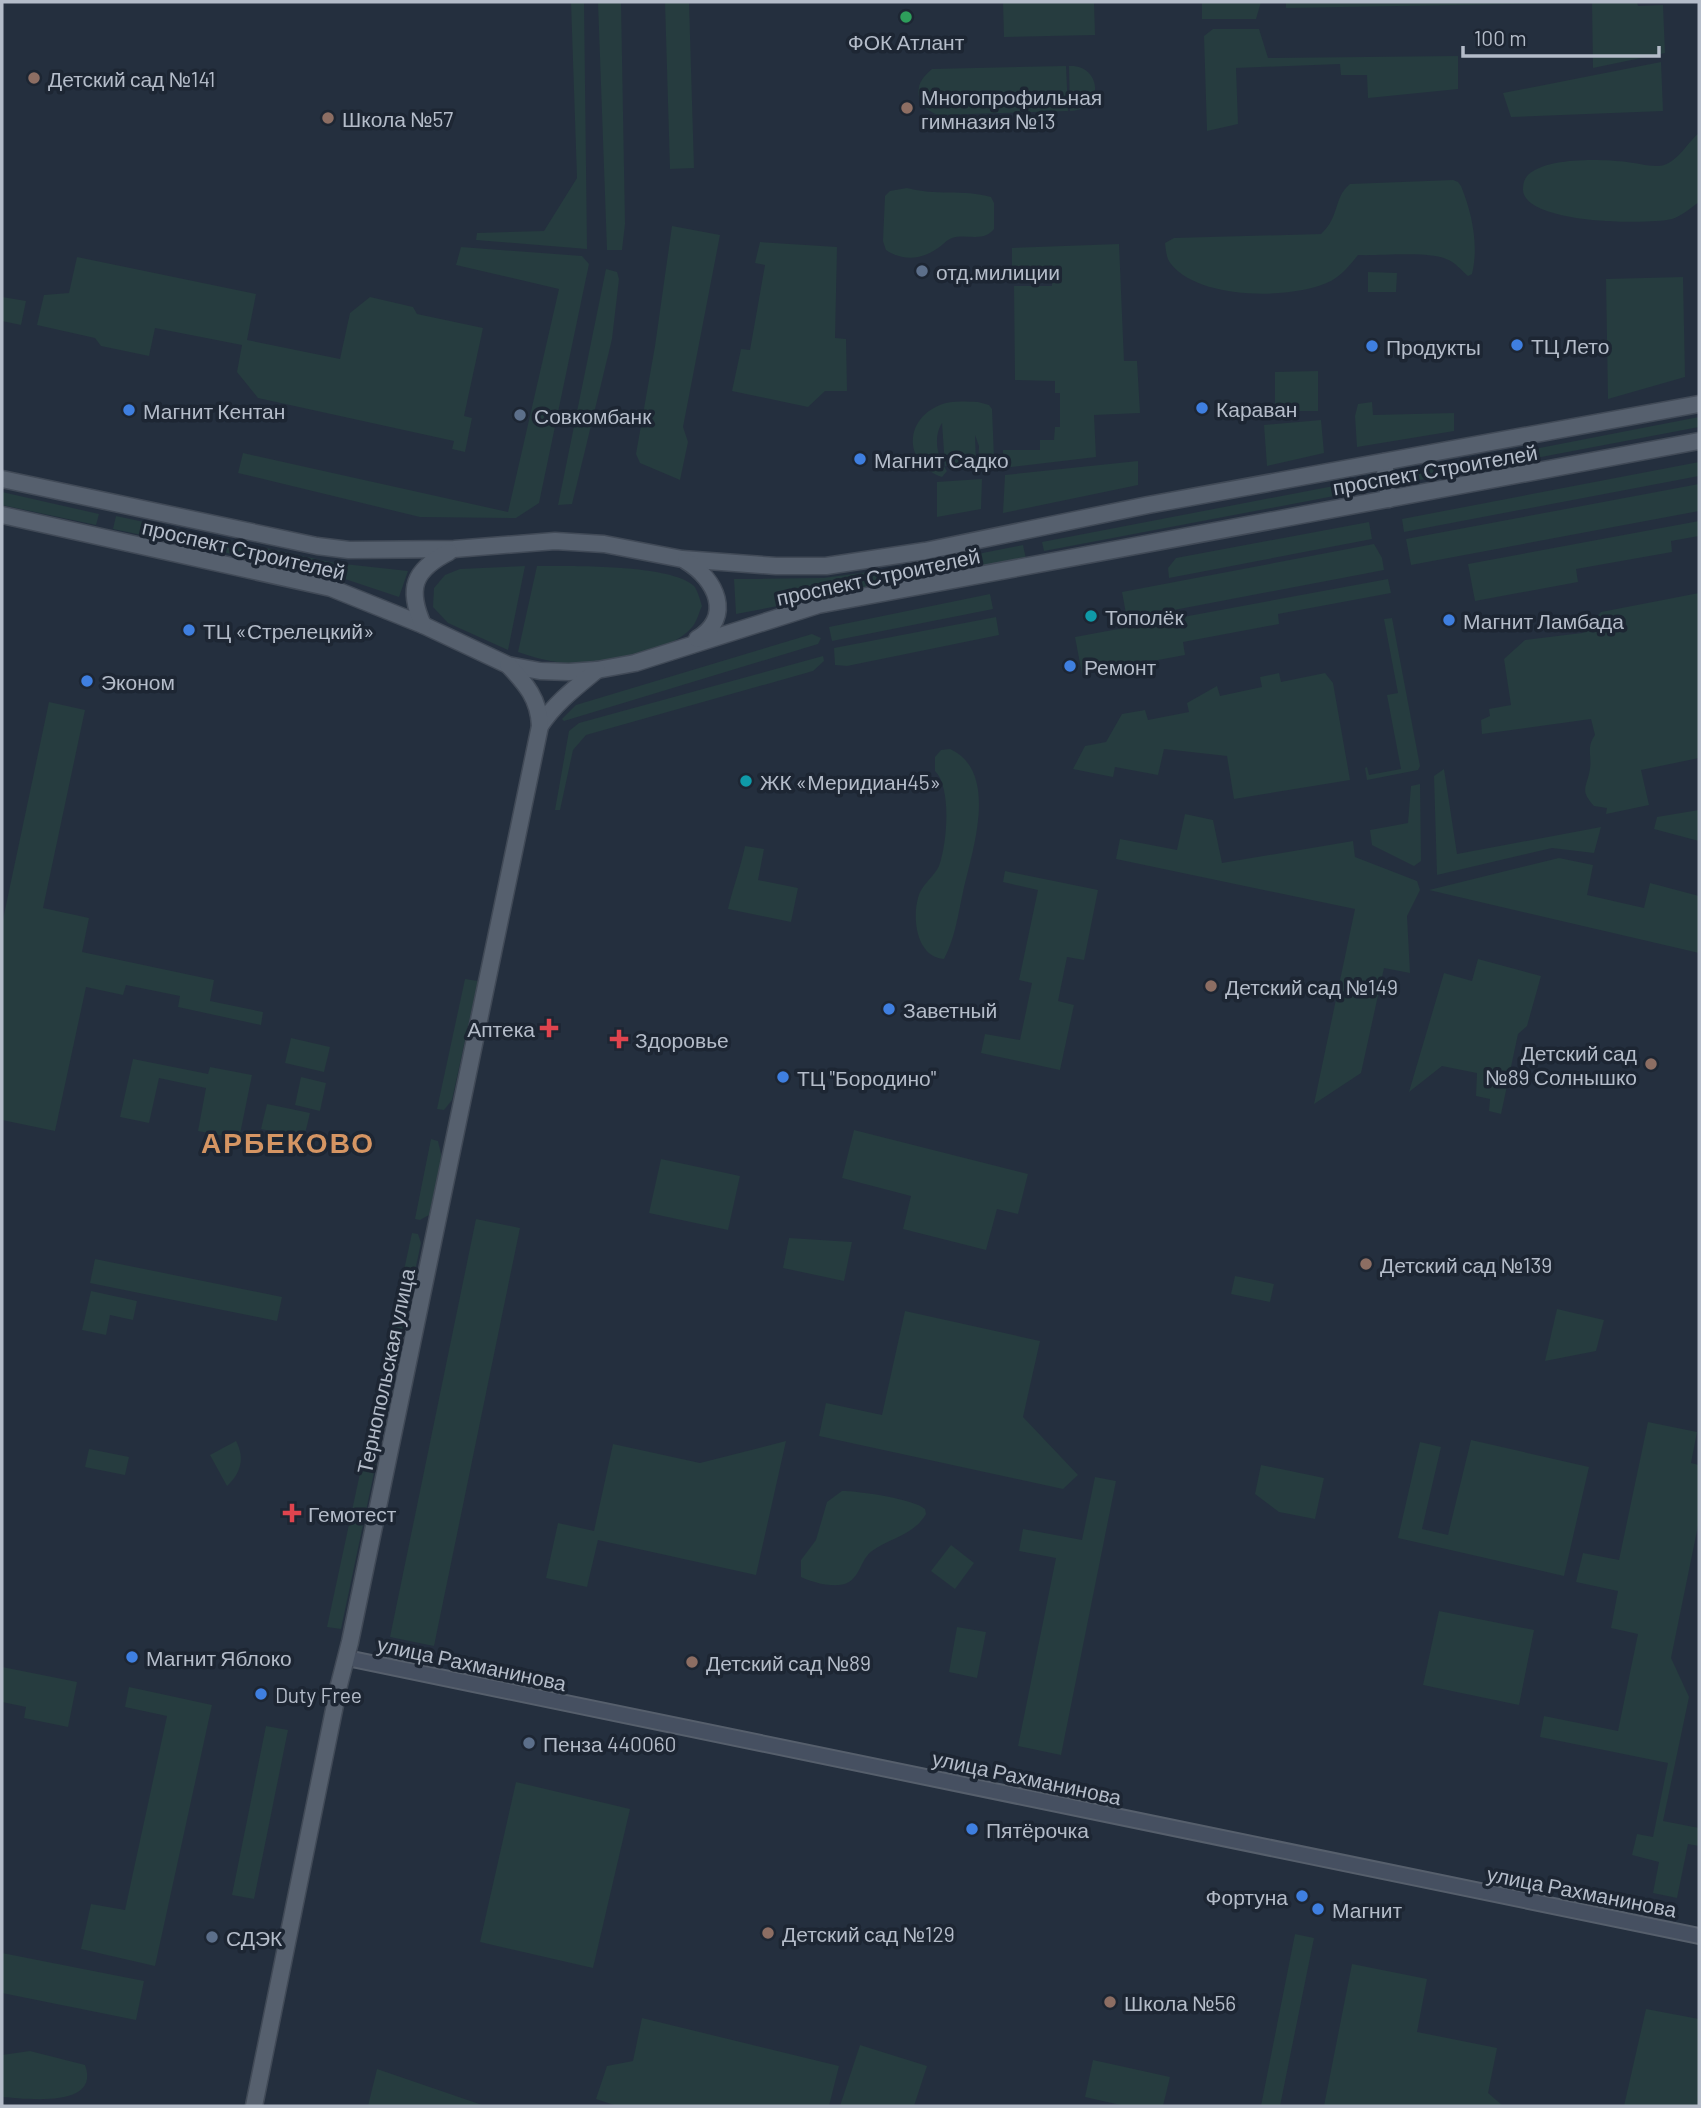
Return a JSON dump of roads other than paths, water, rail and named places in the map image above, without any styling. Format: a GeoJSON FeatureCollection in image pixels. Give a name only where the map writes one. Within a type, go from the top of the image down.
{"type":"FeatureCollection","features":[{"type":"Feature","properties":{"kind":"main road","name":"проспект Строителей"},"geometry":{"type":"LineString","coordinates":[[2,479],[317,546],[349,550],[454,549],[555,541],[604,544],[682,559],[776,566],[826,566],[925,551],[1148,505],[1699,404]]}},
{"type":"Feature","properties":{"kind":"main road","name":"проспект Строителей"},"geometry":{"type":"LineString","coordinates":[[2,515],[331,588],[423,625],[508,665],[540,671],[597,670],[635,663],[818,605],[1699,441]]}},
{"type":"Feature","properties":{"kind":"main road"},"geometry":{"type":"LineString","coordinates":[[1384,462],[1390,499]]}},
{"type":"Feature","properties":{"kind":"main road"},"geometry":{"type":"LineString","coordinates":[[423,625],[415,609],[415,583],[431,560],[454,549]]}},
{"type":"Feature","properties":{"kind":"main road"},"geometry":{"type":"LineString","coordinates":[[679,649],[706,634],[715,623],[718,612],[717,597],[710,582],[699,569],[682,559]]}},
{"type":"Feature","properties":{"kind":"main road","name":"Тернопольская улица"},"geometry":{"type":"LineString","coordinates":[[508,665],[527,685],[535,699],[540,726]]}},
{"type":"Feature","properties":{"kind":"main road","name":"Тернопольская улица"},"geometry":{"type":"LineString","coordinates":[[254,2106],[339,1685],[540,726],[550,710],[565,695],[597,670]]}},
{"type":"Feature","properties":{"kind":"main road","name":"улица Рахманинова"},"geometry":{"type":"LineString","coordinates":[[346,1658],[1699,1936]]}},
{"type":"Feature","properties":{"kind":"place","name":"ФОК Атлант"},"geometry":{"type":"Point","coordinates":[906,17]}},
{"type":"Feature","properties":{"kind":"place","name":"Детский сад №141"},"geometry":{"type":"Point","coordinates":[34,78]}},
{"type":"Feature","properties":{"kind":"place","name":"Многопрофильная гимназия №13"},"geometry":{"type":"Point","coordinates":[907,108]}},
{"type":"Feature","properties":{"kind":"place","name":"Школа №57"},"geometry":{"type":"Point","coordinates":[328,118]}},
{"type":"Feature","properties":{"kind":"place","name":"отд.милиции"},"geometry":{"type":"Point","coordinates":[922,271]}},
{"type":"Feature","properties":{"kind":"place","name":"ТЦ Лето"},"geometry":{"type":"Point","coordinates":[1517,345]}},
{"type":"Feature","properties":{"kind":"place","name":"Продукты"},"geometry":{"type":"Point","coordinates":[1372,346]}},
{"type":"Feature","properties":{"kind":"place","name":"Караван"},"geometry":{"type":"Point","coordinates":[1202,408]}},
{"type":"Feature","properties":{"kind":"place","name":"Магнит Кентан"},"geometry":{"type":"Point","coordinates":[129,410]}},
{"type":"Feature","properties":{"kind":"place","name":"Совкомбанк"},"geometry":{"type":"Point","coordinates":[520,415]}},
{"type":"Feature","properties":{"kind":"place","name":"Магнит Садко"},"geometry":{"type":"Point","coordinates":[860,459]}},
{"type":"Feature","properties":{"kind":"place","name":"Тополёк"},"geometry":{"type":"Point","coordinates":[1091,616]}},
{"type":"Feature","properties":{"kind":"place","name":"Магнит Ламбада"},"geometry":{"type":"Point","coordinates":[1449,620]}},
{"type":"Feature","properties":{"kind":"place","name":"ТЦ «Стрелецкий»"},"geometry":{"type":"Point","coordinates":[189,630]}},
{"type":"Feature","properties":{"kind":"place","name":"Ремонт"},"geometry":{"type":"Point","coordinates":[1070,666]}},
{"type":"Feature","properties":{"kind":"place","name":"Эконом"},"geometry":{"type":"Point","coordinates":[87,681]}},
{"type":"Feature","properties":{"kind":"place","name":"ЖК «Меридиан45»"},"geometry":{"type":"Point","coordinates":[746,781]}},
{"type":"Feature","properties":{"kind":"place","name":"Детский сад №149"},"geometry":{"type":"Point","coordinates":[1211,986]}},
{"type":"Feature","properties":{"kind":"place","name":"Заветный"},"geometry":{"type":"Point","coordinates":[889,1009]}},
{"type":"Feature","properties":{"kind":"place","name":"Аптека"},"geometry":{"type":"Point","coordinates":[549,1028]}},
{"type":"Feature","properties":{"kind":"place","name":"Здоровье"},"geometry":{"type":"Point","coordinates":[619,1039]}},
{"type":"Feature","properties":{"kind":"place","name":"Детский сад №89 Солнышко"},"geometry":{"type":"Point","coordinates":[1651,1064]}},
{"type":"Feature","properties":{"kind":"place","name":"ТЦ \"Бородино\""},"geometry":{"type":"Point","coordinates":[783,1077]}},
{"type":"Feature","properties":{"kind":"place","name":"Детский сад №139"},"geometry":{"type":"Point","coordinates":[1366,1264]}},
{"type":"Feature","properties":{"kind":"place","name":"Гемотест"},"geometry":{"type":"Point","coordinates":[292,1513]}},
{"type":"Feature","properties":{"kind":"place","name":"Магнит Яблоко"},"geometry":{"type":"Point","coordinates":[132,1657]}},
{"type":"Feature","properties":{"kind":"place","name":"Детский сад №89"},"geometry":{"type":"Point","coordinates":[692,1662]}},
{"type":"Feature","properties":{"kind":"place","name":"Duty Free"},"geometry":{"type":"Point","coordinates":[261,1694]}},
{"type":"Feature","properties":{"kind":"place","name":"Пенза 440060"},"geometry":{"type":"Point","coordinates":[529,1743]}},
{"type":"Feature","properties":{"kind":"place","name":"Пятёрочка"},"geometry":{"type":"Point","coordinates":[972,1829]}},
{"type":"Feature","properties":{"kind":"place","name":"Фортуна"},"geometry":{"type":"Point","coordinates":[1302,1896]}},
{"type":"Feature","properties":{"kind":"place","name":"Магнит"},"geometry":{"type":"Point","coordinates":[1318,1909]}},
{"type":"Feature","properties":{"kind":"place","name":"Детский сад №129"},"geometry":{"type":"Point","coordinates":[768,1933]}},
{"type":"Feature","properties":{"kind":"place","name":"СДЭК"},"geometry":{"type":"Point","coordinates":[212,1937]}},
{"type":"Feature","properties":{"kind":"place","name":"Школа №56"},"geometry":{"type":"Point","coordinates":[1110,2002]}},
{"type":"Feature","properties":{"kind":"district","name":"АРБЕКОВО"},"geometry":{"type":"Point","coordinates":[288,1142]}}]}
